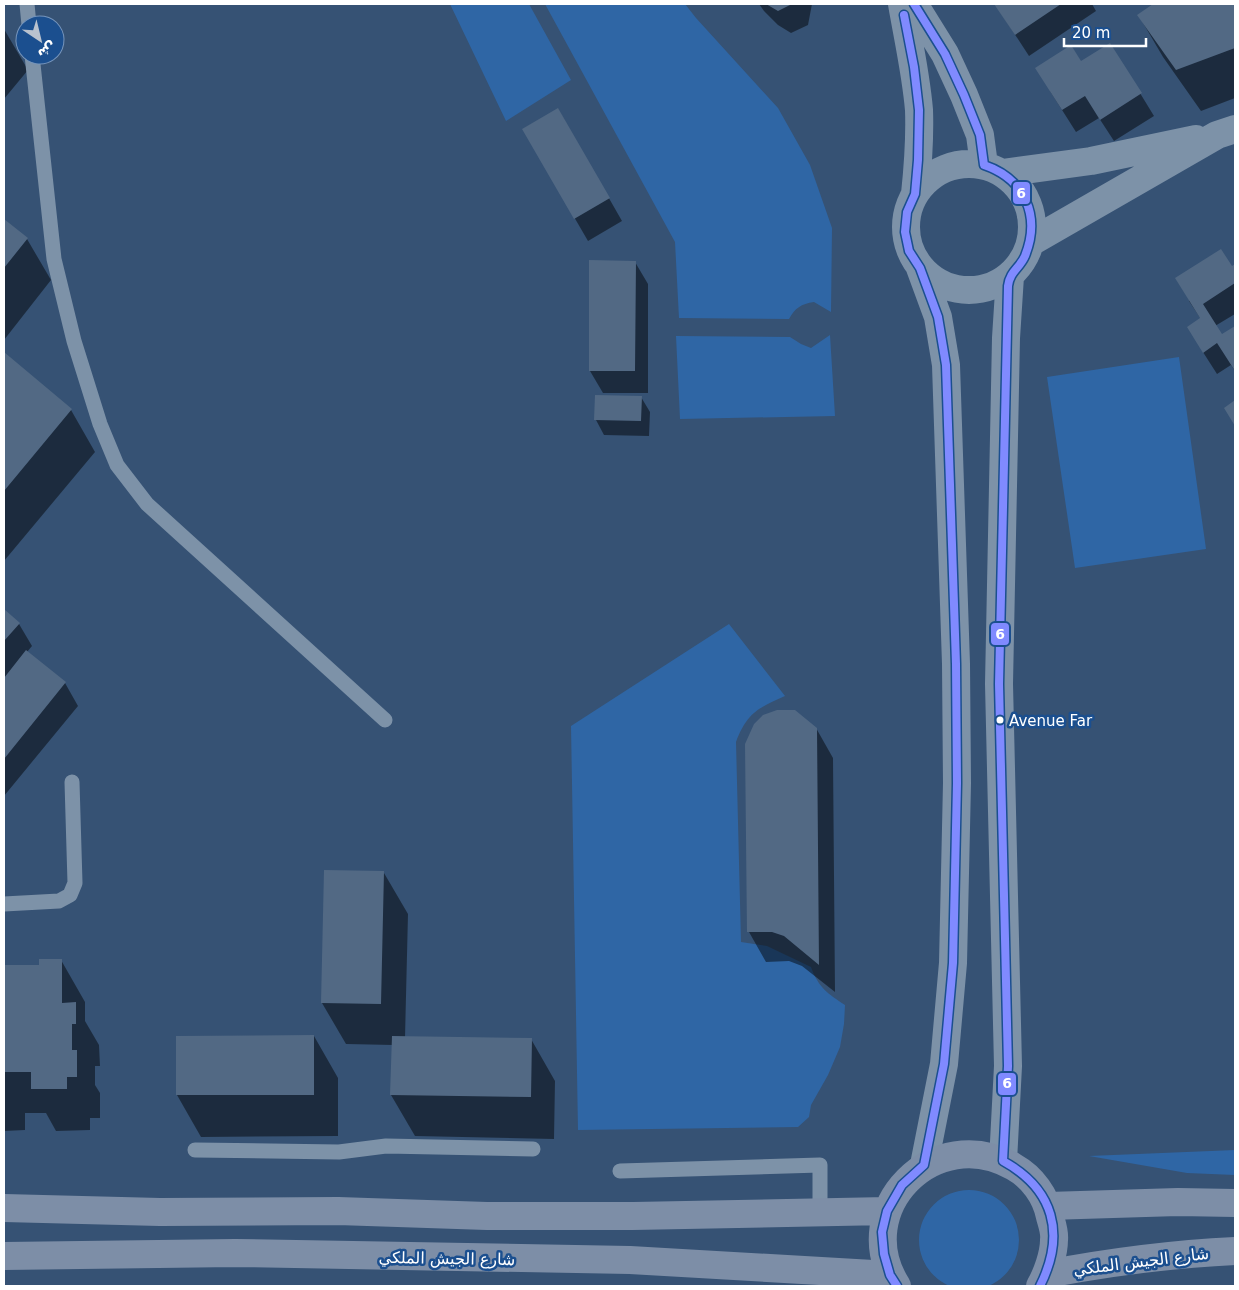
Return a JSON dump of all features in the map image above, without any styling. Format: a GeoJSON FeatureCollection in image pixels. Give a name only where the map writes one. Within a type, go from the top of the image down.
{"type":"FeatureCollection","features":[{"type":"Feature","properties":{"kind":"main road"},"geometry":{"type":"LineString","coordinates":[[893,1280],[884,1254],[882,1232],[887,1211],[902,1185],[924,1165],[950,1155],[977,1154],[1003,1161],[1022,1172],[1037,1187],[1048,1206],[1054,1240],[1044,1280]]}},
{"type":"Feature","properties":{"kind":"main road"},"geometry":{"type":"LineString","coordinates":[[1048,1206],[1178,1202],[1235,1203]]}},
{"type":"Feature","properties":{"kind":"main road"},"geometry":{"type":"LineString","coordinates":[[4,1208],[160,1212],[338,1212],[506,1216],[633,1216],[887,1211]]}},
{"type":"Feature","properties":{"kind":"main road","name":"شارع الجيش الملكي"},"geometry":{"type":"LineString","coordinates":[[1044,1280],[1100,1264],[1171,1255],[1235,1251]]}},
{"type":"Feature","properties":{"kind":"main road","name":"شارع الجيش الملكي"},"geometry":{"type":"LineString","coordinates":[[4,1256],[235,1254],[630,1260],[893,1280]]}},
{"type":"Feature","properties":{"kind":"street"},"geometry":{"type":"LineString","coordinates":[[902,4],[914,66],[919,110],[918,160],[914,194]]}},
{"type":"Feature","properties":{"kind":"street"},"geometry":{"type":"LineString","coordinates":[[914,4],[945,54],[964,95],[993,169],[1018,186],[1028,203],[1032,222],[1031,242],[1023,261],[1010,276],[993,286],[973,291],[953,289],[935,281],[920,268]]}},
{"type":"Feature","properties":{"kind":"street"},"geometry":{"type":"LineString","coordinates":[[924,1165],[944,1064],[952,972],[957,782],[954,607],[946,365],[938,316],[920,268],[909,251],[905,232],[906,212],[914,194],[928,178],[944,168],[964,163],[993,169],[1091,161],[1226,132]]}},
{"type":"Feature","properties":{"kind":"street"},"geometry":{"type":"LineString","coordinates":[[1031,242],[1226,132]]}},
{"type":"Feature","properties":{"kind":"street"},"geometry":{"type":"LineString","coordinates":[[1003,1161],[1008,1066],[999,684],[1006,338],[1010,276]]}},
{"type":"Feature","properties":{"kind":"lane"},"geometry":{"type":"LineString","coordinates":[[33,65],[38,128],[54,259],[74,341],[100,424],[117,465],[147,504],[385,720]]}},
{"type":"Feature","properties":{"kind":"lane"},"geometry":{"type":"LineString","coordinates":[[4,904],[59,901],[70,895],[76,882],[72,782]]}},
{"type":"Feature","properties":{"kind":"lane"},"geometry":{"type":"LineString","coordinates":[[195,1150],[339,1152],[386,1146],[533,1149]]}},
{"type":"Feature","properties":{"kind":"lane"},"geometry":{"type":"LineString","coordinates":[[620,1171],[820,1164],[820,1212]]}},
{"type":"Feature","properties":{"kind":"shaded area"},"geometry":{"type":"Polygon","coordinates":[[[450,4],[529,4],[571,80],[506,121],[450,4]]]}},
{"type":"Feature","properties":{"kind":"shaded area"},"geometry":{"type":"Polygon","coordinates":[[[545,4],[685,4],[778,108],[810,165],[832,228],[831,312],[814,302],[799,307],[789,319],[679,318],[675,242],[545,4]]]}},
{"type":"Feature","properties":{"kind":"shaded area"},"geometry":{"type":"Polygon","coordinates":[[[830,335],[835,416],[680,419],[676,336],[790,337],[811,348],[830,335]]]}},
{"type":"Feature","properties":{"kind":"shaded area"},"geometry":{"type":"Polygon","coordinates":[[[1179,357],[1206,549],[1075,568],[1047,377],[1179,357]]]}},
{"type":"Feature","properties":{"kind":"shaded area"},"geometry":{"type":"Polygon","coordinates":[[[729,624],[785,696],[754,713],[744,724],[736,742],[741,942],[767,946],[811,967],[824,989],[845,1005],[840,1047],[828,1075],[811,1105],[809,1117],[798,1127],[578,1130],[571,726],[729,624]]]}},
{"type":"Feature","properties":{"kind":"shaded area"},"geometry":{"type":"Polygon","coordinates":[[[1235,1150],[1235,1175],[1187,1173],[1089,1156],[1235,1150]]]}},
{"type":"Feature","properties":{"kind":"shaded area"},"geometry":{"type":"Polygon","coordinates":[[[969,1190],[988,1194],[1004,1205],[1015,1221],[1019,1240],[1015,1259],[1004,1275],[988,1286],[969,1290],[950,1286],[934,1275],[923,1259],[919,1240],[923,1221],[934,1205],[950,1194],[969,1190]]]}},
{"type":"Feature","properties":{"kind":"building"},"geometry":{"type":"Polygon","coordinates":[[[766,4],[792,4],[778,11],[766,4]]]}},
{"type":"Feature","properties":{"kind":"building"},"geometry":{"type":"Polygon","coordinates":[[[994,4],[1061,4],[1015,35],[994,4]]]}},
{"type":"Feature","properties":{"kind":"building"},"geometry":{"type":"Polygon","coordinates":[[[1153,4],[1235,4],[1235,48],[1176,70],[1137,15],[1153,4]]]}},
{"type":"Feature","properties":{"kind":"building"},"geometry":{"type":"Polygon","coordinates":[[[1110,43],[1142,93],[1100,120],[1085,96],[1062,110],[1035,68],[1071,45],[1081,61],[1110,43]]]}},
{"type":"Feature","properties":{"kind":"building"},"geometry":{"type":"Polygon","coordinates":[[[558,108],[610,198],[574,219],[522,129],[558,108]]]}},
{"type":"Feature","properties":{"kind":"building"},"geometry":{"type":"Polygon","coordinates":[[[4,219],[28,238],[4,268],[4,219]]]}},
{"type":"Feature","properties":{"kind":"building"},"geometry":{"type":"Polygon","coordinates":[[[1221,249],[1232,266],[1235,264],[1235,283],[1203,304],[1222,334],[1235,326],[1235,371],[1217,343],[1203,353],[1187,327],[1200,318],[1175,278],[1221,249]]]}},
{"type":"Feature","properties":{"kind":"building"},"geometry":{"type":"Polygon","coordinates":[[[589,260],[636,261],[635,371],[589,371],[589,260]]]}},
{"type":"Feature","properties":{"kind":"building"},"geometry":{"type":"Polygon","coordinates":[[[4,352],[72,409],[4,491],[4,352]]]}},
{"type":"Feature","properties":{"kind":"building"},"geometry":{"type":"Polygon","coordinates":[[[595,395],[642,396],[641,421],[594,420],[595,395]]]}},
{"type":"Feature","properties":{"kind":"building"},"geometry":{"type":"Polygon","coordinates":[[[1235,400],[1235,426],[1224,408],[1235,400]]]}},
{"type":"Feature","properties":{"kind":"building"},"geometry":{"type":"Polygon","coordinates":[[[4,609],[20,623],[4,641],[4,609]]]}},
{"type":"Feature","properties":{"kind":"building"},"geometry":{"type":"Polygon","coordinates":[[[26,650],[66,682],[4,759],[4,678],[26,650]]]}},
{"type":"Feature","properties":{"kind":"building"},"geometry":{"type":"Polygon","coordinates":[[[777,710],[795,710],[817,728],[819,965],[784,936],[772,932],[747,932],[745,744],[754,724],[763,715],[777,710]]]}},
{"type":"Feature","properties":{"kind":"building"},"geometry":{"type":"Polygon","coordinates":[[[324,870],[384,871],[381,1004],[321,1003],[324,870]]]}},
{"type":"Feature","properties":{"kind":"building"},"geometry":{"type":"Polygon","coordinates":[[[39,959],[62,959],[62,1003],[76,1002],[76,1024],[72,1024],[72,1050],[77,1050],[77,1077],[67,1077],[67,1089],[31,1089],[31,1072],[4,1072],[4,965],[39,965],[39,959]]]}},
{"type":"Feature","properties":{"kind":"building"},"geometry":{"type":"Polygon","coordinates":[[[314,1035],[314,1095],[176,1095],[176,1036],[314,1035]]]}},
{"type":"Feature","properties":{"kind":"building"},"geometry":{"type":"Polygon","coordinates":[[[392,1036],[532,1038],[531,1097],[390,1095],[392,1036]]]}},
{"type":"Feature","properties":{"kind":"transit line","name":"6"},"geometry":{"type":"LineString","coordinates":[[914,4],[945,54],[964,95],[980,135],[984,165],[998,171],[1019,189],[1030,213],[1030,241],[1025,256],[1013,273],[1008,286],[999,684],[1008,1066],[1003,1161],[1020,1172],[1034,1185],[1044,1199],[1050,1215],[1053,1231],[1052,1248],[1048,1267],[1040,1286]]}},
{"type":"Feature","properties":{"kind":"transit line","name":"6"},"geometry":{"type":"LineString","coordinates":[[897,1286],[890,1275],[884,1254],[882,1232],[887,1211],[902,1185],[924,1165],[944,1064],[953,963],[957,783],[956,664],[946,365],[938,317],[920,268],[909,251],[905,232],[907,212],[915,194],[919,110],[914,67],[904,15]]}},
{"type":"Feature","properties":{"kind":"place","name":"Avenue Far"},"geometry":{"type":"Point","coordinates":[1000,720]}}]}
